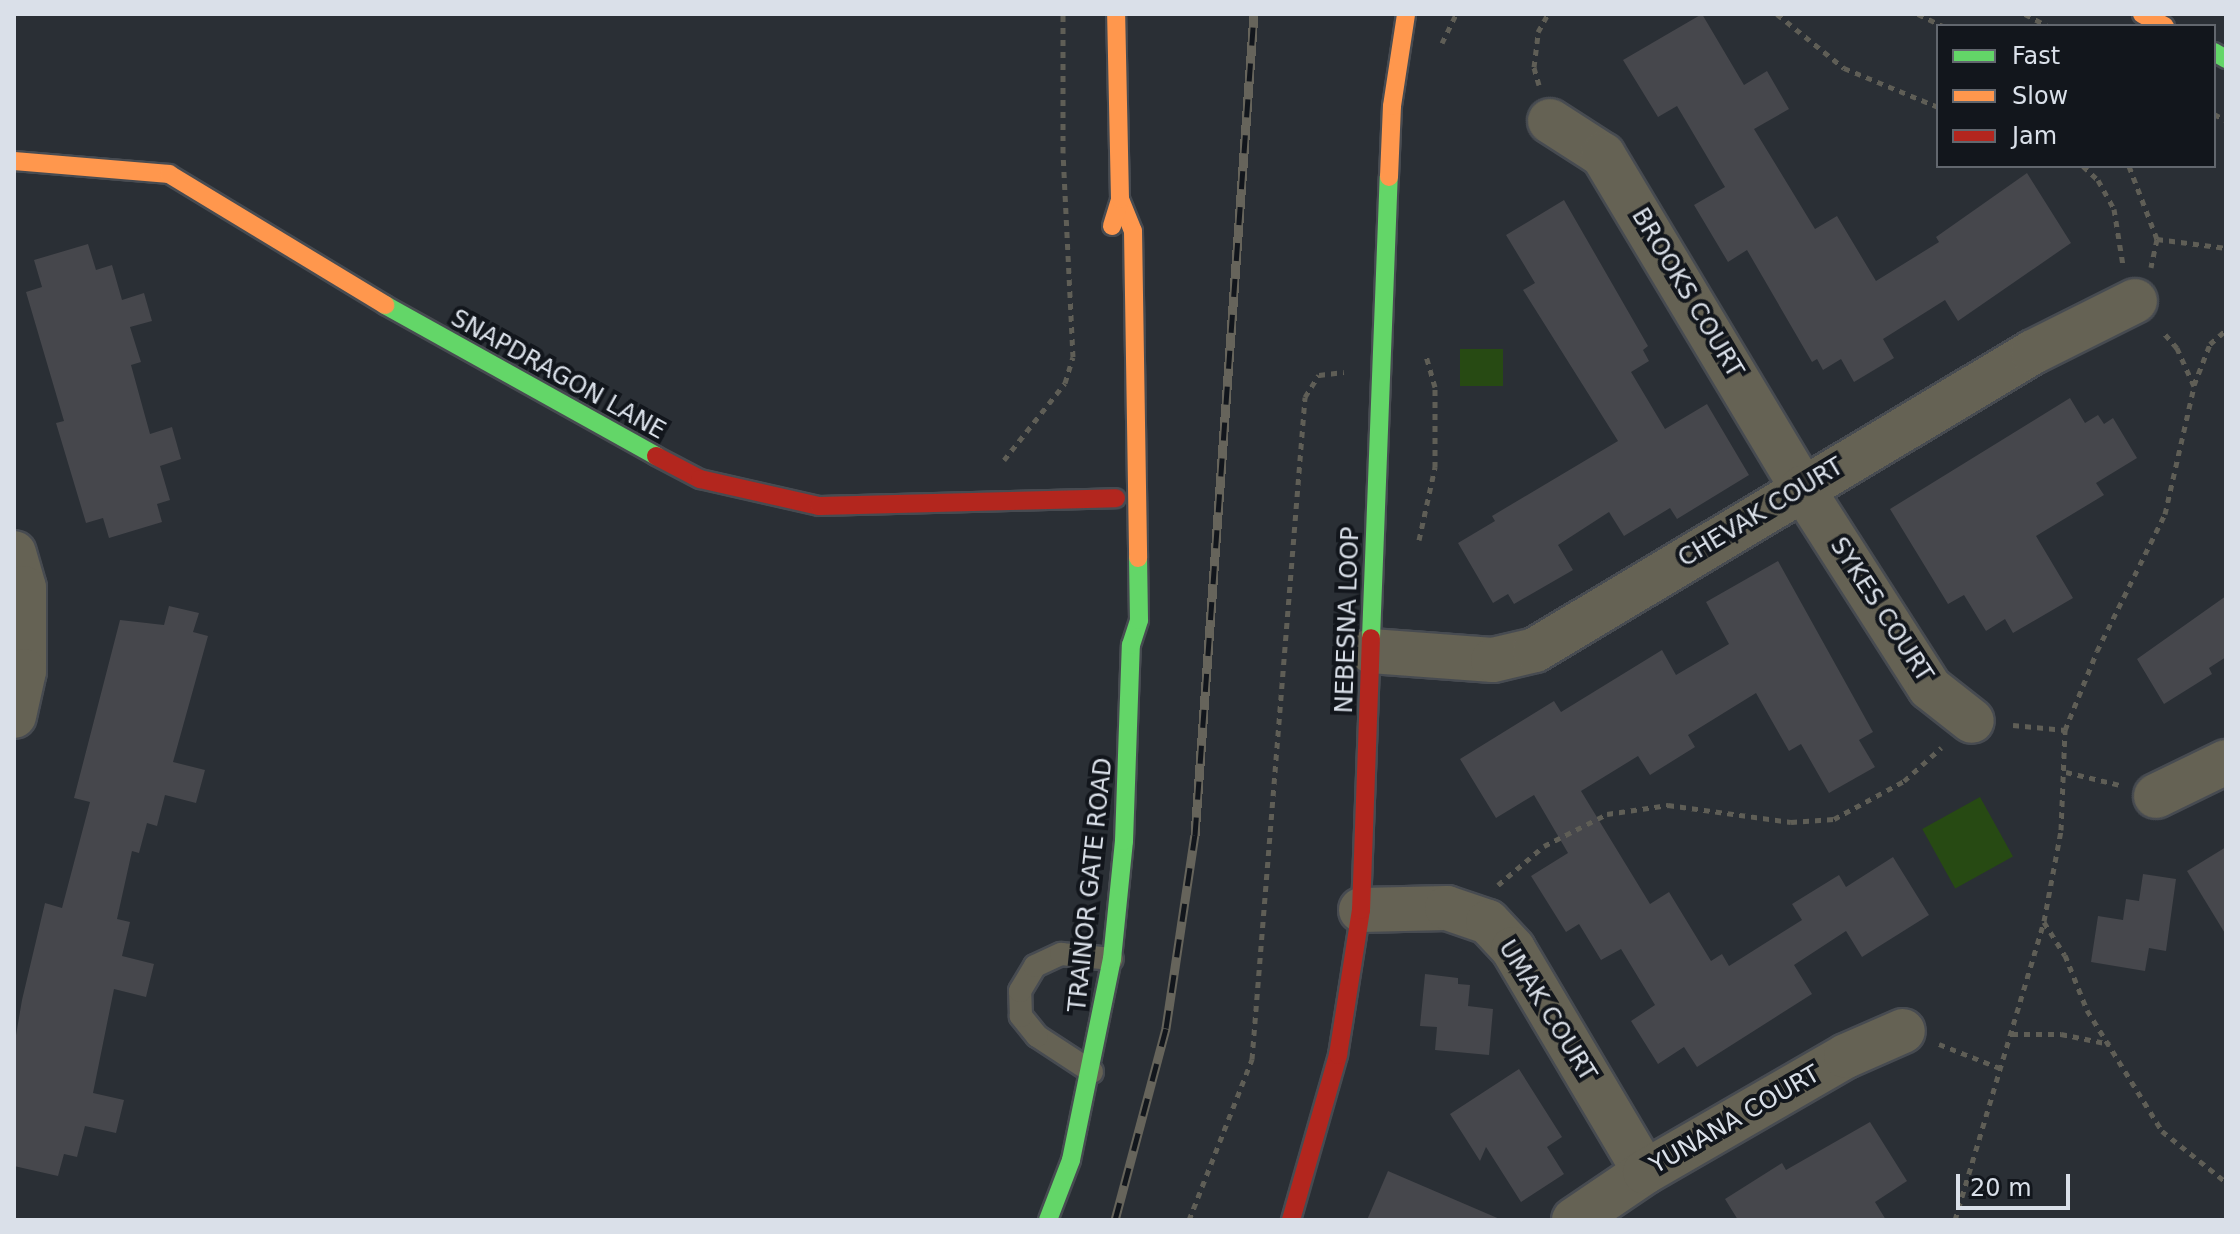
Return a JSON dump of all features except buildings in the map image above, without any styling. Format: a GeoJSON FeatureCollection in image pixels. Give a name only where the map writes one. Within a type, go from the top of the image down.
{"type":"FeatureCollection","features":[{"type":"Feature","properties":{"kind":"street","name":"TRAINOR GATE ROAD"},"geometry":{"type":"LineString","coordinates":[[1110,248],[1120,199],[1116,14]]}},
{"type":"Feature","properties":{"kind":"street","name":"NEBESNA LOOP"},"geometry":{"type":"LineString","coordinates":[[1291,1220],[1338,1055],[1361,910],[1392,106],[1406,14]]}},
{"type":"Feature","properties":{"kind":"street"},"geometry":{"type":"LineString","coordinates":[[2142,14],[2161,24]]}},
{"type":"Feature","properties":{"kind":"street","name":"BROOKS COURT"},"geometry":{"type":"LineString","coordinates":[[1550,121],[1603,155],[1802,488]]}},
{"type":"Feature","properties":{"kind":"street","name":"SNAPDRAGON LANE"},"geometry":{"type":"LineString","coordinates":[[14,161],[169,174],[454,347],[700,479],[819,506],[1116,498]]}},
{"type":"Feature","properties":{"kind":"street","name":"TRAINOR GATE ROAD"},"geometry":{"type":"LineString","coordinates":[[1048,1220],[1071,1160],[1092,1072],[1112,959],[1132,714],[1131,645],[1139,620],[1133,231],[1120,199]]}},
{"type":"Feature","properties":{"kind":"street","name":"CHEVAK COURT"},"geometry":{"type":"LineString","coordinates":[[1371,651],[1493,660],[1535,650],[2033,352],[2135,301]]}},
{"type":"Feature","properties":{"kind":"street","name":"SYKES COURT"},"geometry":{"type":"LineString","coordinates":[[1802,488],[1930,688],[1972,721]]}},
{"type":"Feature","properties":{"kind":"street"},"geometry":{"type":"LineString","coordinates":[[14,553],[24,602],[24,671],[14,716]]}},
{"type":"Feature","properties":{"kind":"street","name":"TRAINOR GATE ROAD"},"geometry":{"type":"LineString","coordinates":[[1118,618],[1131,645]]}},
{"type":"Feature","properties":{"kind":"street"},"geometry":{"type":"LineString","coordinates":[[2156,796],[2226,762]]}},
{"type":"Feature","properties":{"kind":"street"},"geometry":{"type":"LineString","coordinates":[[1361,910],[1447,908],[1475,914]]}},
{"type":"Feature","properties":{"kind":"street","name":"UMAK COURT"},"geometry":{"type":"LineString","coordinates":[[1475,914],[1513,949],[1645,1172]]}},
{"type":"Feature","properties":{"kind":"street","name":"YUNANA COURT"},"geometry":{"type":"LineString","coordinates":[[1574,1220],[1645,1172],[1846,1056],[1903,1031]]}},
{"type":"Feature","properties":{"kind":"lane"},"geometry":{"type":"LineString","coordinates":[[1092,1072],[1037,1036],[1021,1016],[1020,991],[1035,966],[1061,954],[1112,959]]}},
{"type":"Feature","properties":{"kind":"path"},"geometry":{"type":"LineString","coordinates":[[1005,501],[1004,458],[1065,383],[1073,357],[1063,153],[1063,14]]}},
{"type":"Feature","properties":{"kind":"path"},"geometry":{"type":"LineString","coordinates":[[1438,45],[1448,39],[1456,14]]}},
{"type":"Feature","properties":{"kind":"path"},"geometry":{"type":"LineString","coordinates":[[1548,14],[1538,32],[1534,67],[1550,121]]}},
{"type":"Feature","properties":{"kind":"path"},"geometry":{"type":"LineString","coordinates":[[1777,14],[1844,68],[1936,106]]}},
{"type":"Feature","properties":{"kind":"path"},"geometry":{"type":"LineString","coordinates":[[1918,14],[1939,24]]}},
{"type":"Feature","properties":{"kind":"path"},"geometry":{"type":"LineString","coordinates":[[2025,14],[2044,24]]}},
{"type":"Feature","properties":{"kind":"path"},"geometry":{"type":"LineString","coordinates":[[2085,168],[2098,180],[2114,209],[2116,246],[2135,301],[2177,348],[2194,386]]}},
{"type":"Feature","properties":{"kind":"path"},"geometry":{"type":"LineString","coordinates":[[2130,168],[2157,239],[2155,258],[2135,301]]}},
{"type":"Feature","properties":{"kind":"path"},"geometry":{"type":"LineString","coordinates":[[2157,239],[2226,248]]}},
{"type":"Feature","properties":{"kind":"path"},"geometry":{"type":"LineString","coordinates":[[1955,1220],[2044,921],[2066,772],[2065,730],[2097,651],[2165,514],[2194,386],[2210,344],[2226,330]]}},
{"type":"Feature","properties":{"kind":"path"},"geometry":{"type":"LineString","coordinates":[[1189,1220],[1252,1059],[1305,397],[1319,375],[1330,370],[1361,373]]}},
{"type":"Feature","properties":{"kind":"path"},"geometry":{"type":"LineString","coordinates":[[1475,914],[1500,881],[1544,846],[1607,814],[1668,805],[1791,822],[1834,819],[1904,781],[1972,721],[2065,730]]}},
{"type":"Feature","properties":{"kind":"path"},"geometry":{"type":"LineString","coordinates":[[2066,772],[2156,796]]}},
{"type":"Feature","properties":{"kind":"path"},"geometry":{"type":"LineString","coordinates":[[2044,921],[2065,955],[2087,1010],[2111,1044],[2162,1131],[2226,1182]]}},
{"type":"Feature","properties":{"kind":"path"},"geometry":{"type":"LineString","coordinates":[[1903,1031],[2002,1069]]}},
{"type":"Feature","properties":{"kind":"path"},"geometry":{"type":"LineString","coordinates":[[2012,1034],[2061,1034],[2111,1044]]}},
{"type":"Feature","properties":{"kind":"green space"},"geometry":{"type":"Polygon","coordinates":[[[1460,349],[1503,349],[1503,386],[1460,386],[1460,349]]]}},
{"type":"Feature","properties":{"kind":"green space"},"geometry":{"type":"Polygon","coordinates":[[[1980,797],[2013,856],[1955,888],[1922,829],[1980,797]]]}},
{"type":"Feature","properties":{"kind":"railway"},"geometry":{"type":"LineString","coordinates":[[1115,1220],[1166,1028],[1195,835],[1254,14]]}},
{"type":"Feature","properties":{"kind":"traffic: fast"},"geometry":{"type":"LineString","coordinates":[[2216,53],[2226,59]]}},
{"type":"Feature","properties":{"kind":"traffic: fast"},"geometry":{"type":"LineString","coordinates":[[1371,638],[1389,177]]}},
{"type":"Feature","properties":{"kind":"traffic: fast"},"geometry":{"type":"LineString","coordinates":[[385,305],[656,456]]}},
{"type":"Feature","properties":{"kind":"traffic: fast"},"geometry":{"type":"LineString","coordinates":[[1048,1220],[1071,1160],[1112,959],[1124,841],[1131,645],[1139,620],[1138,558]]}},
{"type":"Feature","properties":{"kind":"traffic: slow"},"geometry":{"type":"LineString","coordinates":[[1112,226],[1120,199],[1116,14]]}},
{"type":"Feature","properties":{"kind":"traffic: slow"},"geometry":{"type":"LineString","coordinates":[[1389,177],[1392,106],[1406,14]]}},
{"type":"Feature","properties":{"kind":"traffic: slow"},"geometry":{"type":"LineString","coordinates":[[2142,14],[2161,24]]}},
{"type":"Feature","properties":{"kind":"traffic: slow"},"geometry":{"type":"LineString","coordinates":[[14,161],[169,174],[385,305]]}},
{"type":"Feature","properties":{"kind":"traffic: slow"},"geometry":{"type":"LineString","coordinates":[[1120,199],[1133,231],[1138,558]]}},
{"type":"Feature","properties":{"kind":"traffic: jam"},"geometry":{"type":"LineString","coordinates":[[656,456],[700,479],[819,506],[1116,498]]}},
{"type":"Feature","properties":{"kind":"traffic: jam"},"geometry":{"type":"LineString","coordinates":[[1291,1220],[1338,1055],[1361,910],[1371,638]]}}]}
